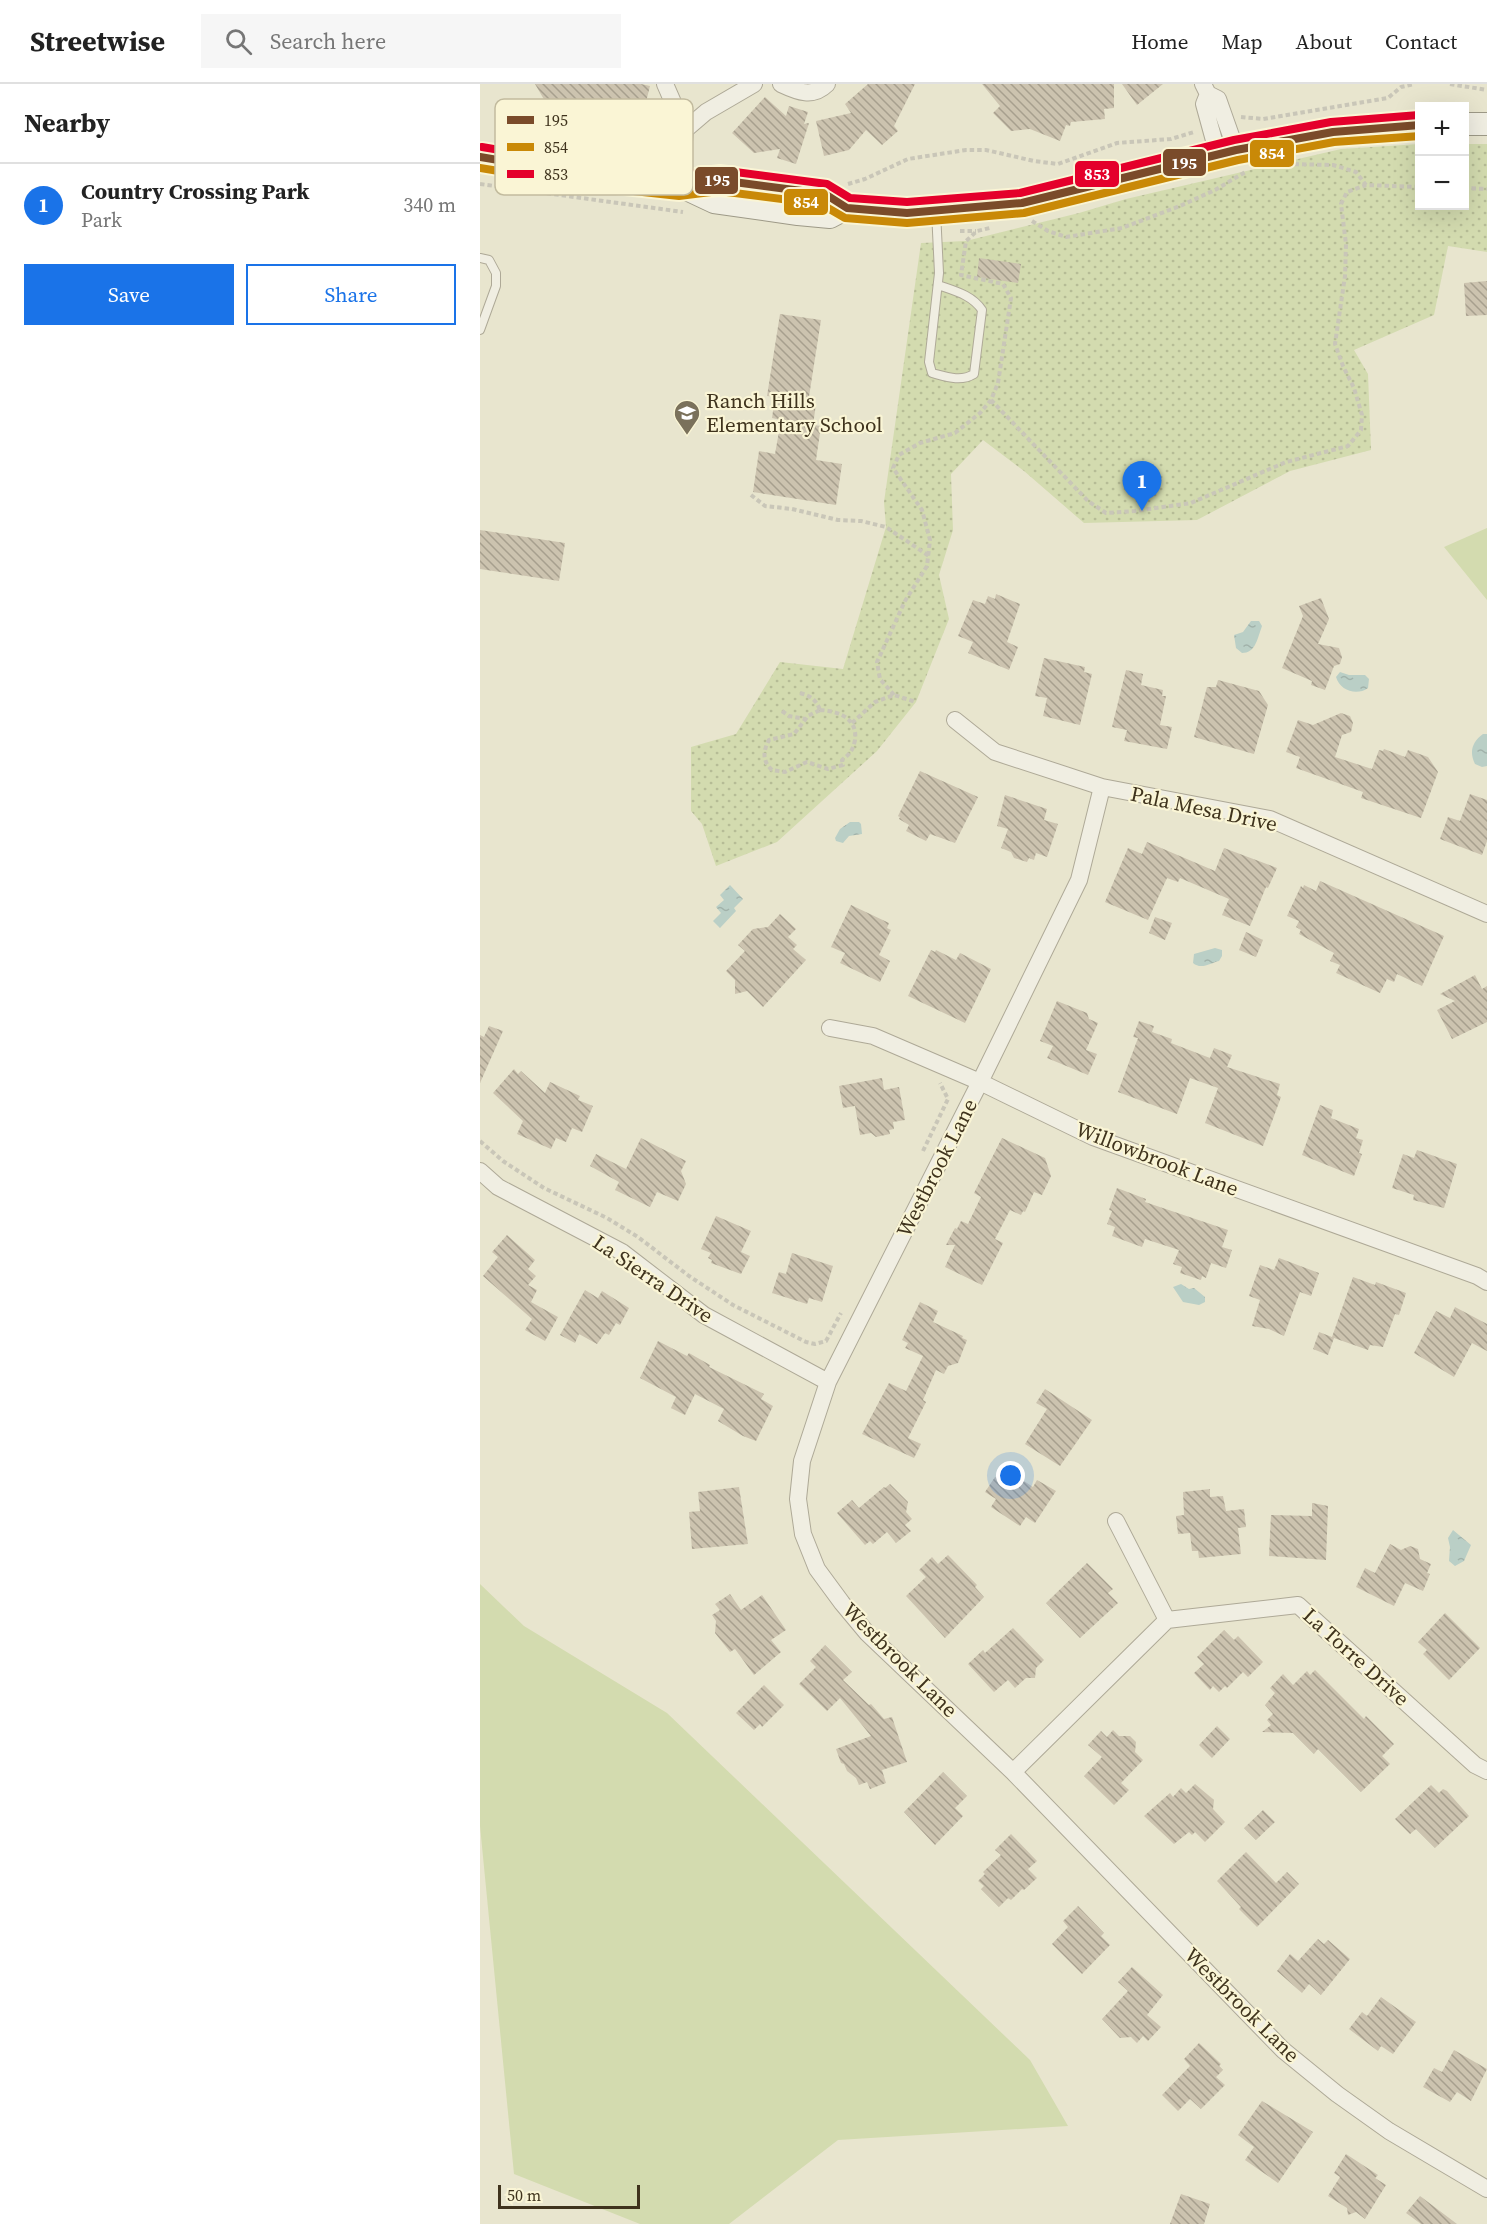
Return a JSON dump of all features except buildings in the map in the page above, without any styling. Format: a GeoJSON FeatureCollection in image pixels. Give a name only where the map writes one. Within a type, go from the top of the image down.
{"type":"FeatureCollection","features":[{"type":"Feature","properties":{"kind":"main road"},"geometry":{"type":"LineString","coordinates":[[1469,123],[1487,123]]}},
{"type":"Feature","properties":{"kind":"main road"},"geometry":{"type":"LineString","coordinates":[[693,184],[719,180],[825,194],[847,208],[907,213],[936,211],[1022,203],[1227,152],[1333,132],[1415,125]]}},
{"type":"Feature","properties":{"kind":"main road"},"geometry":{"type":"LineString","coordinates":[[480,157],[495,160]]}},
{"type":"Feature","properties":{"kind":"street"},"geometry":{"type":"LineString","coordinates":[[665,84],[672,99]]}},
{"type":"Feature","properties":{"kind":"street"},"geometry":{"type":"LineString","coordinates":[[693,123],[706,112],[754,84]]}},
{"type":"Feature","properties":{"kind":"street"},"geometry":{"type":"LineString","coordinates":[[781,84],[807,93],[820,91],[827,84]]}},
{"type":"Feature","properties":{"kind":"street"},"geometry":{"type":"LineString","coordinates":[[1205,89],[1222,84]]}},
{"type":"Feature","properties":{"kind":"street"},"geometry":{"type":"LineString","coordinates":[[1205,89],[1218,99],[1219,125],[1227,152]]}},
{"type":"Feature","properties":{"kind":"street","name":"Pala Mesa Drive"},"geometry":{"type":"LineString","coordinates":[[955,720],[995,752],[1101,787],[1270,819],[1487,914]]}},
{"type":"Feature","properties":{"kind":"street","name":"Westbrook Lane"},"geometry":{"type":"LineString","coordinates":[[1101,787],[1079,879],[980,1082],[828,1382],[802,1461],[798,1499],[803,1534],[817,1569],[867,1633],[1013,1772],[1283,2050],[1337,2094],[1389,2131],[1487,2189]]}},
{"type":"Feature","properties":{"kind":"street","name":"Willowbrook Lane"},"geometry":{"type":"LineString","coordinates":[[830,1028],[873,1036],[980,1082],[1093,1137],[1466,1272],[1487,1282]]}},
{"type":"Feature","properties":{"kind":"street","name":"La Sierra Drive"},"geometry":{"type":"LineString","coordinates":[[480,1171],[498,1187],[622,1252],[704,1315],[828,1382]]}},
{"type":"Feature","properties":{"kind":"street"},"geometry":{"type":"LineString","coordinates":[[1013,1772],[1167,1620],[1116,1521]]}},
{"type":"Feature","properties":{"kind":"street","name":"La Torre Drive"},"geometry":{"type":"LineString","coordinates":[[1167,1620],[1298,1605],[1475,1765],[1487,1771]]}},
{"type":"Feature","properties":{"kind":"lane"},"geometry":{"type":"LineString","coordinates":[[936,211],[938,285],[929,362],[932,373],[955,379],[969,377],[975,374],[982,310],[976,302],[960,292],[938,285]]}},
{"type":"Feature","properties":{"kind":"lane"},"geometry":{"type":"LineString","coordinates":[[480,258],[489,260],[496,273],[496,286],[480,330]]}},
{"type":"Feature","properties":{"kind":"path"},"geometry":{"type":"LineString","coordinates":[[846,184],[865,179],[908,159],[942,154],[986,150],[1058,164],[1117,143],[1171,139],[1244,116],[1263,119],[1388,98],[1401,87],[1414,84]]}},
{"type":"Feature","properties":{"kind":"path"},"geometry":{"type":"LineString","coordinates":[[1450,84],[1487,90]]}},
{"type":"Feature","properties":{"kind":"path"},"geometry":{"type":"LineString","coordinates":[[1279,165],[1291,163],[1333,165],[1356,172],[1366,185]]}},
{"type":"Feature","properties":{"kind":"path"},"geometry":{"type":"LineString","coordinates":[[1030,219],[1048,231],[1066,237],[1122,228],[1180,206],[1215,190],[1244,171],[1256,169]]}},
{"type":"Feature","properties":{"kind":"path"},"geometry":{"type":"LineString","coordinates":[[991,400],[1088,501],[1106,513],[1191,503],[1286,462],[1348,446],[1361,430],[1362,415],[1354,388],[1335,344],[1345,276],[1346,244],[1341,204],[1347,192],[1366,185],[1415,187]]}},
{"type":"Feature","properties":{"kind":"path"},"geometry":{"type":"LineString","coordinates":[[1469,189],[1487,189]]}},
{"type":"Feature","properties":{"kind":"path"},"geometry":{"type":"LineString","coordinates":[[916,702],[894,695],[880,679],[877,662],[905,601],[927,566],[929,556],[930,540],[922,510],[892,468],[899,455],[920,443],[955,434],[980,413],[991,400],[998,383],[1011,298],[1004,284],[961,275],[966,241],[977,231],[998,226]]}},
{"type":"Feature","properties":{"kind":"path"},"geometry":{"type":"LineString","coordinates":[[751,495],[765,506],[792,509],[838,520],[861,520],[886,527],[929,556]]}},
{"type":"Feature","properties":{"kind":"path"},"geometry":{"type":"LineString","coordinates":[[800,693],[812,698],[819,710]]}},
{"type":"Feature","properties":{"kind":"path"},"geometry":{"type":"LineString","coordinates":[[852,723],[875,702],[894,695]]}},
{"type":"Feature","properties":{"kind":"path"},"geometry":{"type":"LineString","coordinates":[[819,710],[834,711],[852,723],[854,745],[851,752],[842,760],[843,765],[828,769],[807,762],[785,772],[772,770],[764,760],[765,748],[769,740],[794,734],[808,716],[819,710]]}},
{"type":"Feature","properties":{"kind":"path"},"geometry":{"type":"LineString","coordinates":[[782,711],[789,716],[806,719]]}},
{"type":"Feature","properties":{"kind":"path"},"geometry":{"type":"LineString","coordinates":[[923,1152],[948,1099],[939,1082]]}},
{"type":"Feature","properties":{"kind":"path"},"geometry":{"type":"LineString","coordinates":[[815,1344],[826,1341],[843,1309]]}},
{"type":"Feature","properties":{"kind":"green space"},"geometry":{"type":"Polygon","coordinates":[[[1415,144],[1415,210],[1469,210],[1469,144],[1487,144],[1487,252],[1448,246],[1434,315],[1354,350],[1368,374],[1371,450],[1290,471],[1197,520],[1084,523],[1024,471],[983,440],[951,474],[953,530],[939,575],[949,619],[916,702],[877,751],[777,842],[716,866],[702,824],[691,811],[691,747],[736,734],[780,662],[843,669],[886,527],[884,502],[921,243],[966,241],[1126,199],[1341,149],[1415,144]]]}},
{"type":"Feature","properties":{"kind":"green space"},"geometry":{"type":"Polygon","coordinates":[[[1487,528],[1487,600],[1444,547],[1487,528]]]}},
{"type":"Feature","properties":{"kind":"green space"},"geometry":{"type":"Polygon","coordinates":[[[480,1584],[524,1626],[667,1713],[1030,2060],[1068,2126],[838,2140],[729,2224],[640,2224],[514,2174],[480,1826],[480,1584]]]}},
{"type":"Feature","properties":{"kind":"water"},"geometry":{"type":"Polygon","coordinates":[[[1251,621],[1259,621],[1262,626],[1253,648],[1242,653],[1236,648],[1234,635],[1243,632],[1251,621]]]}},
{"type":"Feature","properties":{"kind":"water"},"geometry":{"type":"Polygon","coordinates":[[[1340,672],[1349,675],[1365,675],[1369,679],[1368,688],[1359,692],[1345,689],[1336,677],[1340,672]]]}},
{"type":"Feature","properties":{"kind":"water"},"geometry":{"type":"Polygon","coordinates":[[[1483,734],[1487,734],[1487,766],[1482,767],[1475,764],[1472,751],[1476,740],[1483,734]]]}},
{"type":"Feature","properties":{"kind":"water"},"geometry":{"type":"Polygon","coordinates":[[[850,822],[861,824],[862,834],[849,836],[843,843],[836,841],[835,838],[840,829],[850,822]]]}},
{"type":"Feature","properties":{"kind":"water"},"geometry":{"type":"Polygon","coordinates":[[[730,885],[743,899],[734,908],[736,911],[720,928],[713,921],[721,913],[716,907],[724,900],[720,895],[730,885]]]}},
{"type":"Feature","properties":{"kind":"water"},"geometry":{"type":"Polygon","coordinates":[[[1215,948],[1222,950],[1219,961],[1203,966],[1193,963],[1194,954],[1215,948]]]}},
{"type":"Feature","properties":{"kind":"water"},"geometry":{"type":"Polygon","coordinates":[[[1181,1284],[1189,1289],[1194,1288],[1205,1297],[1205,1302],[1199,1305],[1183,1302],[1173,1287],[1181,1284]]]}},
{"type":"Feature","properties":{"kind":"water"},"geometry":{"type":"Polygon","coordinates":[[[1453,1530],[1471,1545],[1464,1561],[1455,1566],[1449,1561],[1448,1538],[1453,1530]]]}},
{"type":"Feature","properties":{"kind":"transit line","name":"853"},"geometry":{"type":"LineString","coordinates":[[693,173],[720,170],[827,184],[850,198],[907,202],[1020,193],[1234,140],[1331,122],[1415,115]]}},
{"type":"Feature","properties":{"kind":"transit line","name":"195"},"geometry":{"type":"LineString","coordinates":[[693,184],[719,180],[825,194],[847,208],[907,213],[1022,203],[1236,150],[1333,132],[1415,125]]}},
{"type":"Feature","properties":{"kind":"transit line","name":"854"},"geometry":{"type":"LineString","coordinates":[[693,194],[719,191],[821,204],[845,218],[907,223],[1024,213],[1238,160],[1334,142],[1415,136]]}},
{"type":"Feature","properties":{"kind":"transit line","name":"853"},"geometry":{"type":"LineString","coordinates":[[482,147],[495,149]]}},
{"type":"Feature","properties":{"kind":"transit line","name":"195"},"geometry":{"type":"LineString","coordinates":[[480,157],[495,160]]}},
{"type":"Feature","properties":{"kind":"transit line","name":"854"},"geometry":{"type":"LineString","coordinates":[[480,168],[495,170]]}},
{"type":"Feature","properties":{"kind":"transit line","name":"854"},"geometry":{"type":"LineString","coordinates":[[670,195],[687,195]]}},
{"type":"Feature","properties":{"kind":"place","name":"Ranch Hills Elementary School"},"geometry":{"type":"Point","coordinates":[687,436]}},
{"type":"Feature","properties":{"kind":"place","name":"Country Crossing Park"},"geometry":{"type":"Point","coordinates":[1142,511]}}]}
